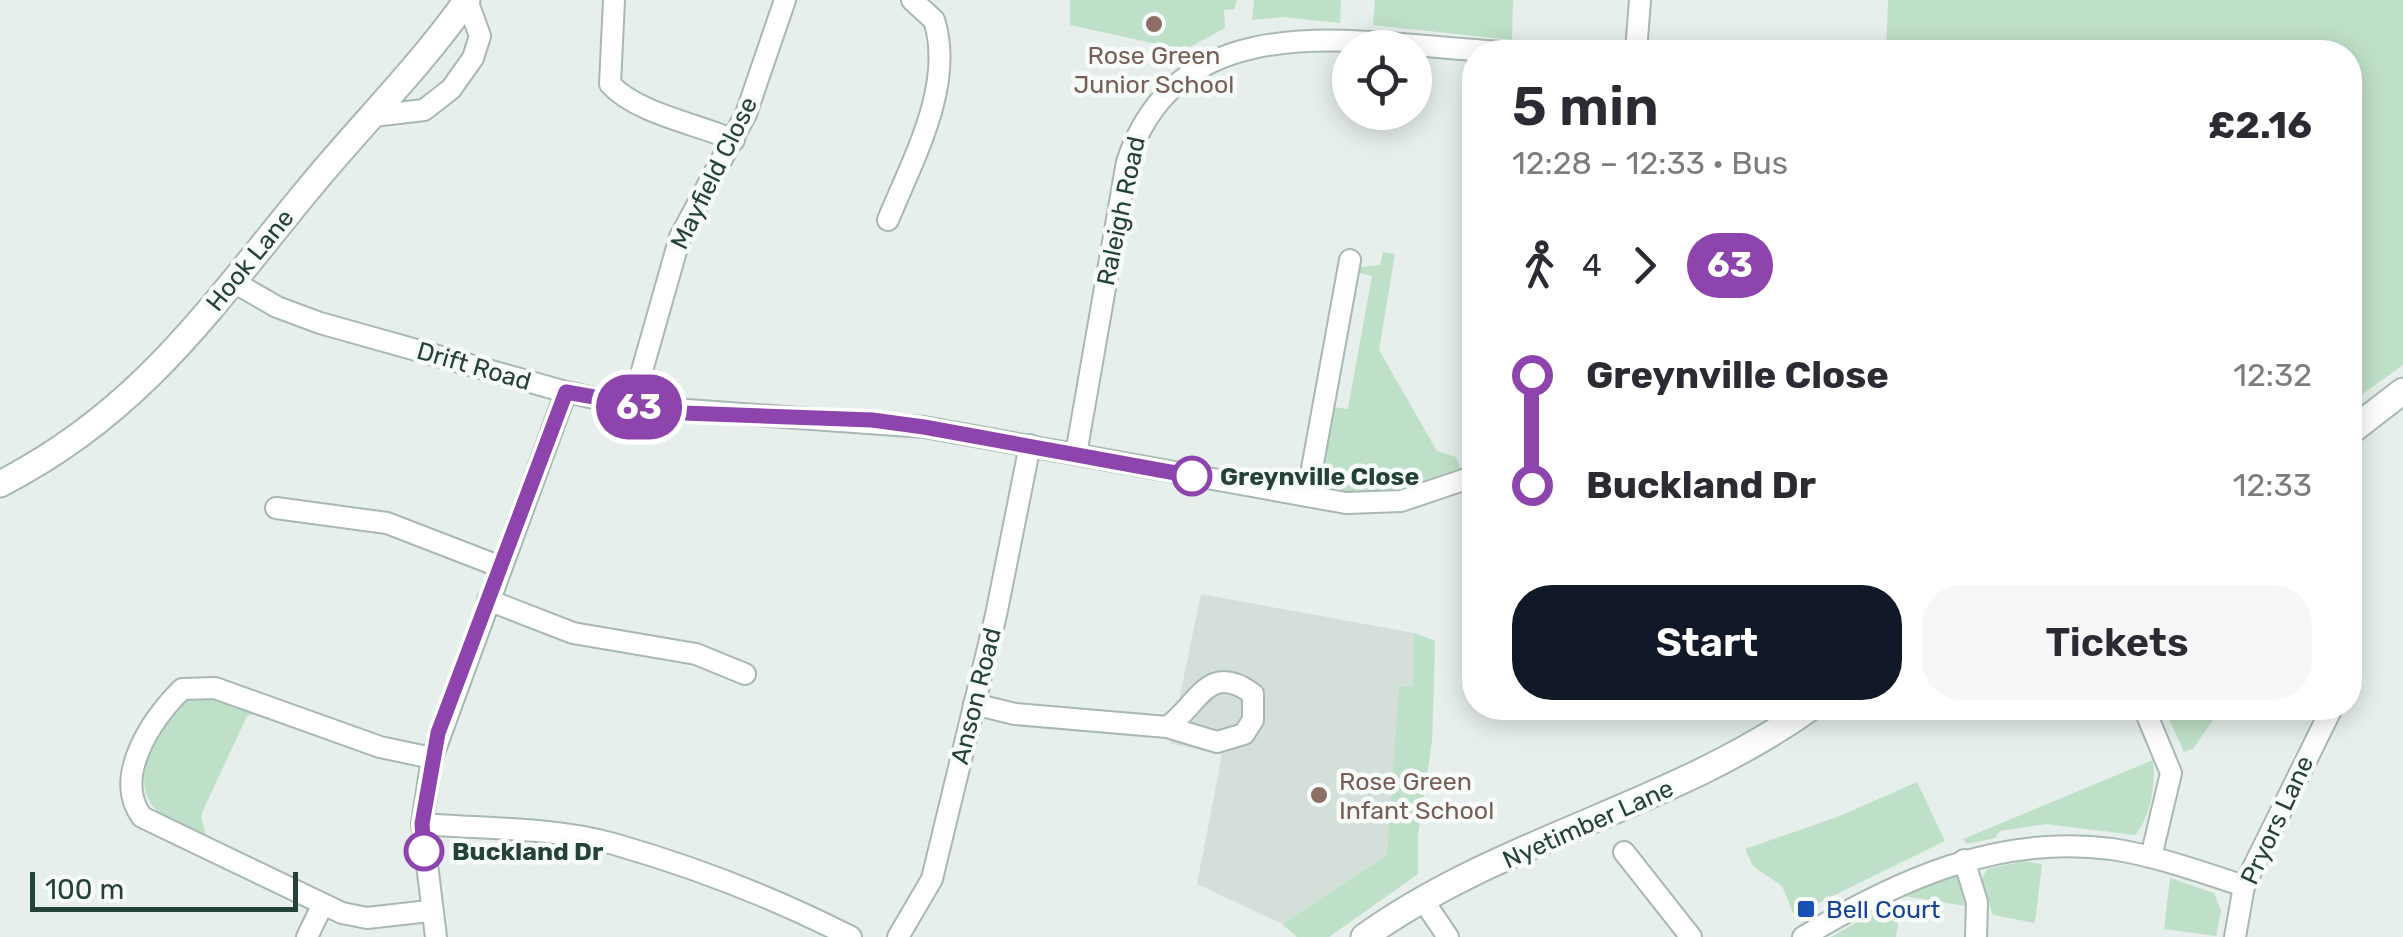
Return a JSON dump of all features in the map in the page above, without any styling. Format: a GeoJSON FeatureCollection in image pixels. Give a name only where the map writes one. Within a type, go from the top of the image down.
{"type":"FeatureCollection","features":[{"type":"Feature","properties":{"kind":"street"},"geometry":{"type":"LineString","coordinates":[[374,116],[424,110],[452,89],[473,58],[480,36],[467,0]]}},
{"type":"Feature","properties":{"kind":"street","name":"Hook Lane"},"geometry":{"type":"LineString","coordinates":[[0,484],[45,461],[103,421],[179,349],[467,0]]}},
{"type":"Feature","properties":{"kind":"street"},"geometry":{"type":"LineString","coordinates":[[614,0],[610,84],[620,96],[734,140]]}},
{"type":"Feature","properties":{"kind":"street","name":"Mayfield Close"},"geometry":{"type":"LineString","coordinates":[[632,406],[680,237],[734,140],[785,0]]}},
{"type":"Feature","properties":{"kind":"street"},"geometry":{"type":"LineString","coordinates":[[1637,40],[1640,0]]}},
{"type":"Feature","properties":{"kind":"street"},"geometry":{"type":"LineString","coordinates":[[888,220],[934,94],[939,35],[924,2]]}},
{"type":"Feature","properties":{"kind":"street","name":"Raleigh Road"},"geometry":{"type":"LineString","coordinates":[[1076,454],[1127,162],[1137,128],[1172,80],[1204,53],[1262,34],[1295,33],[1462,48]]}},
{"type":"Feature","properties":{"kind":"street"},"geometry":{"type":"LineString","coordinates":[[1307,496],[1350,260]]}},
{"type":"Feature","properties":{"kind":"street","name":"Drift Road"},"geometry":{"type":"LineString","coordinates":[[232,281],[277,306],[320,322],[566,392],[632,406],[684,413],[872,420],[1366,504],[1401,501],[1462,480]]}},
{"type":"Feature","properties":{"kind":"street"},"geometry":{"type":"LineString","coordinates":[[2362,423],[2403,391]]}},
{"type":"Feature","properties":{"kind":"street"},"geometry":{"type":"LineString","coordinates":[[436,937],[429,911],[422,824],[432,758],[566,392]]}},
{"type":"Feature","properties":{"kind":"street","name":"Anson Road"},"geometry":{"type":"LineString","coordinates":[[898,937],[932,879],[1030,445]]}},
{"type":"Feature","properties":{"kind":"street"},"geometry":{"type":"LineString","coordinates":[[276,508],[387,523],[501,567]]}},
{"type":"Feature","properties":{"kind":"street"},"geometry":{"type":"LineString","coordinates":[[488,600],[574,632],[696,654],[746,674]]}},
{"type":"Feature","properties":{"kind":"street"},"geometry":{"type":"LineString","coordinates":[[429,911],[366,918],[322,906],[142,817],[130,802],[129,785],[161,710],[182,689],[215,688],[380,747],[432,758]]}},
{"type":"Feature","properties":{"kind":"street"},"geometry":{"type":"LineString","coordinates":[[974,704],[1016,714],[1167,727]]}},
{"type":"Feature","properties":{"kind":"street","name":"Nyetimber Lane"},"geometry":{"type":"LineString","coordinates":[[1364,937],[1423,900],[1675,786],[1789,720]]}},
{"type":"Feature","properties":{"kind":"street"},"geometry":{"type":"LineString","coordinates":[[2149,720],[2170,772],[2151,857]]}},
{"type":"Feature","properties":{"kind":"street","name":"Pryors Lane"},"geometry":{"type":"LineString","coordinates":[[2235,937],[2244,886],[2326,720]]}},
{"type":"Feature","properties":{"kind":"street"},"geometry":{"type":"LineString","coordinates":[[422,824],[565,835],[613,844],[752,893],[851,937]]}},
{"type":"Feature","properties":{"kind":"street"},"geometry":{"type":"LineString","coordinates":[[1803,937],[1850,908],[1964,860],[2007,850],[2059,847],[2151,857],[2244,886]]}},
{"type":"Feature","properties":{"kind":"street"},"geometry":{"type":"LineString","coordinates":[[1624,852],[1691,937]]}},
{"type":"Feature","properties":{"kind":"street"},"geometry":{"type":"LineString","coordinates":[[1964,860],[1976,902],[1976,937]]}},
{"type":"Feature","properties":{"kind":"street"},"geometry":{"type":"LineString","coordinates":[[1423,900],[1448,937]]}},
{"type":"Feature","properties":{"kind":"street"},"geometry":{"type":"LineString","coordinates":[[307,937],[322,906]]}},
{"type":"Feature","properties":{"kind":"shaded area","name":"Rose Green Infant School"},"geometry":{"type":"Polygon","coordinates":[[[1201,594],[1414,633],[1435,641],[1432,740],[1418,834],[1282,924],[1197,884],[1222,755],[1170,743],[1201,594]]]}},
{"type":"Feature","properties":{"kind":"green space"},"geometry":{"type":"Polygon","coordinates":[[[1070,0],[1237,0],[1234,9],[1224,10],[1225,28],[1184,50],[1070,25],[1070,0]]]}},
{"type":"Feature","properties":{"kind":"green space"},"geometry":{"type":"Polygon","coordinates":[[[1254,0],[1341,0],[1340,23],[1282,17],[1252,20],[1254,0]]]}},
{"type":"Feature","properties":{"kind":"green space"},"geometry":{"type":"Polygon","coordinates":[[[1375,0],[1513,0],[1512,40],[1373,25],[1375,0]]]}},
{"type":"Feature","properties":{"kind":"green space"},"geometry":{"type":"Polygon","coordinates":[[[1888,0],[2403,0],[2403,365],[2362,394],[2362,40],[1886,40],[1888,0]]]}},
{"type":"Feature","properties":{"kind":"green space"},"geometry":{"type":"Polygon","coordinates":[[[1383,252],[1395,254],[1379,350],[1437,451],[1456,457],[1461,468],[1391,491],[1354,494],[1322,482],[1319,469],[1331,407],[1348,409],[1372,276],[1359,273],[1360,267],[1380,265],[1383,252]]]}},
{"type":"Feature","properties":{"kind":"green space"},"geometry":{"type":"Polygon","coordinates":[[[1414,633],[1435,641],[1432,740],[1418,834],[1418,874],[1329,937],[1297,937],[1282,924],[1387,855],[1399,687],[1413,686],[1414,633]]]}},
{"type":"Feature","properties":{"kind":"green space"},"geometry":{"type":"Polygon","coordinates":[[[198,693],[262,712],[247,716],[201,815],[206,837],[157,811],[146,792],[144,776],[153,742],[162,726],[185,700],[198,693]]]}},
{"type":"Feature","properties":{"kind":"green space"},"geometry":{"type":"Polygon","coordinates":[[[2169,720],[2213,720],[2193,749],[2184,752],[2169,720]]]}},
{"type":"Feature","properties":{"kind":"green space"},"geometry":{"type":"Polygon","coordinates":[[[2153,760],[2151,799],[2135,835],[2046,824],[2000,831],[1995,838],[1967,844],[1963,839],[2153,760]]]}},
{"type":"Feature","properties":{"kind":"green space"},"geometry":{"type":"Polygon","coordinates":[[[1917,782],[1945,841],[1794,915],[1782,886],[1753,866],[1745,849],[1840,816],[1917,782]]]}},
{"type":"Feature","properties":{"kind":"green space"},"geometry":{"type":"Polygon","coordinates":[[[2024,861],[2042,864],[2035,923],[1993,915],[1981,880],[1987,869],[2024,861]]]}},
{"type":"Feature","properties":{"kind":"green space"},"geometry":{"type":"Polygon","coordinates":[[[1954,874],[1966,889],[1972,907],[1904,896],[1954,874]]]}},
{"type":"Feature","properties":{"kind":"green space"},"geometry":{"type":"Polygon","coordinates":[[[2170,878],[2214,893],[2221,911],[2216,936],[2164,929],[2170,878]]]}},
{"type":"Feature","properties":{"kind":"green space"},"geometry":{"type":"Polygon","coordinates":[[[1894,901],[1902,902],[1896,937],[1831,937],[1894,901]]]}},
{"type":"Feature","properties":{"kind":"bus line","name":"63"},"geometry":{"type":"LineString","coordinates":[[424,851],[422,824],[438,733],[566,392],[684,413],[872,420],[1192,476]]}},
{"type":"Feature","properties":{"kind":"place","name":"Rose Green Junior School"},"geometry":{"type":"Point","coordinates":[1154,24]}},
{"type":"Feature","properties":{"kind":"place","name":"Greynville Close"},"geometry":{"type":"Point","coordinates":[1192,476]}},
{"type":"Feature","properties":{"kind":"place","name":"Rose Green Infant School"},"geometry":{"type":"Point","coordinates":[1319,795]}},
{"type":"Feature","properties":{"kind":"place","name":"Buckland Dr"},"geometry":{"type":"Point","coordinates":[424,851]}},
{"type":"Feature","properties":{"kind":"place","name":"Bell Court"},"geometry":{"type":"Point","coordinates":[1806,909]}}]}
